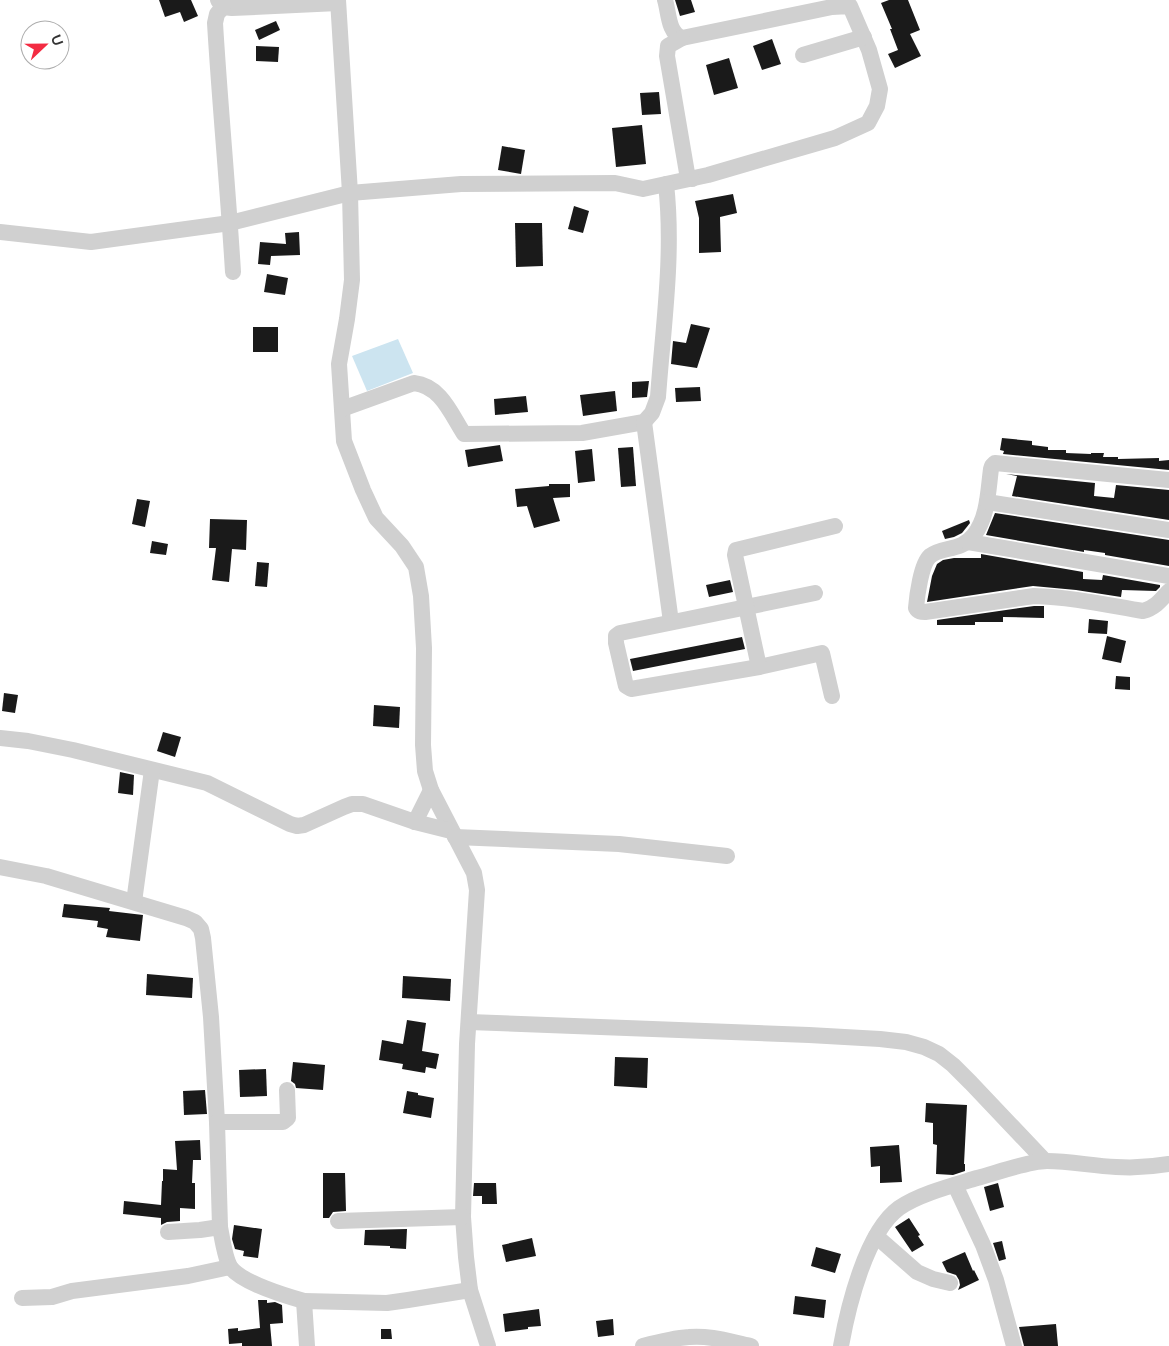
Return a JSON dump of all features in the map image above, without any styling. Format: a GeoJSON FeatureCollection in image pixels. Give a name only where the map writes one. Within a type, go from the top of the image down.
{"type":"FeatureCollection","features":[{"type":"Feature","properties":{"kind":"street"},"geometry":{"type":"LineString","coordinates":[[665,0],[672,29],[676,35],[682,38]]}},
{"type":"Feature","properties":{"kind":"street"},"geometry":{"type":"LineString","coordinates":[[233,272],[215,23],[221,3],[232,8],[338,2],[350,193],[352,280],[339,364],[344,441],[376,518],[402,546],[416,567],[421,596],[424,648],[423,759],[425,771],[430,790],[474,873],[477,890],[469,1022],[462,1217],[470,1290],[488,1346]]}},
{"type":"Feature","properties":{"kind":"street"},"geometry":{"type":"LineString","coordinates":[[0,232],[91,242],[230,223],[350,193],[461,184],[615,183],[643,189],[692,179],[708,175],[835,138],[868,123],[877,106],[880,89],[864,37],[850,3],[682,38],[668,46],[667,56],[687,173],[692,179]]}},
{"type":"Feature","properties":{"kind":"street"},"geometry":{"type":"LineString","coordinates":[[803,55],[864,37]]}},
{"type":"Feature","properties":{"kind":"street"},"geometry":{"type":"LineString","coordinates":[[342,409],[414,384],[424,384],[439,394],[464,434],[582,432],[644,422],[652,413],[658,397],[668,272],[666,184]]}},
{"type":"Feature","properties":{"kind":"street"},"geometry":{"type":"LineString","coordinates":[[644,422],[671,622]]}},
{"type":"Feature","properties":{"kind":"street"},"geometry":{"type":"LineString","coordinates":[[1169,480],[995,463],[991,469],[988,502],[978,529],[968,542],[929,557],[923,572],[916,608],[925,612],[1034,596],[1091,602],[1143,611],[1150,609],[1158,603],[1169,591]]}},
{"type":"Feature","properties":{"kind":"street"},"geometry":{"type":"LineString","coordinates":[[988,502],[1169,530]]}},
{"type":"Feature","properties":{"kind":"street"},"geometry":{"type":"LineString","coordinates":[[759,667],[735,555],[736,550],[835,526]]}},
{"type":"Feature","properties":{"kind":"street"},"geometry":{"type":"LineString","coordinates":[[968,542],[1169,576]]}},
{"type":"Feature","properties":{"kind":"street"},"geometry":{"type":"LineString","coordinates":[[816,593],[620,633],[616,636],[616,643],[626,686],[631,689],[759,667],[822,653],[832,696]]}},
{"type":"Feature","properties":{"kind":"street"},"geometry":{"type":"LineString","coordinates":[[0,738],[28,741],[73,750],[207,783],[290,824],[298,826],[352,804],[363,804],[453,834],[619,844],[726,856]]}},
{"type":"Feature","properties":{"kind":"street"},"geometry":{"type":"LineString","coordinates":[[134,902],[152,770]]}},
{"type":"Feature","properties":{"kind":"street"},"geometry":{"type":"LineString","coordinates":[[415,822],[430,790]]}},
{"type":"Feature","properties":{"kind":"street"},"geometry":{"type":"LineString","coordinates":[[0,867],[46,876],[186,918],[195,922],[201,929],[211,1017],[220,1227],[224,1250],[230,1267],[256,1284],[304,1301],[387,1303],[470,1290]]}},
{"type":"Feature","properties":{"kind":"street"},"geometry":{"type":"LineString","coordinates":[[469,1022],[800,1035],[906,1042],[939,1054],[953,1065],[1045,1161]]}},
{"type":"Feature","properties":{"kind":"street"},"geometry":{"type":"LineString","coordinates":[[217,1122],[283,1122],[288,1118],[287,1090]]}},
{"type":"Feature","properties":{"kind":"street"},"geometry":{"type":"LineString","coordinates":[[841,1346],[855,1288],[866,1257],[876,1236],[891,1215],[908,1202],[955,1185],[1045,1161],[1117,1167],[1169,1164]]}},
{"type":"Feature","properties":{"kind":"street"},"geometry":{"type":"LineString","coordinates":[[955,1185],[983,1245],[996,1280],[1014,1346]]}},
{"type":"Feature","properties":{"kind":"street"},"geometry":{"type":"LineString","coordinates":[[338,1221],[462,1217]]}},
{"type":"Feature","properties":{"kind":"street"},"geometry":{"type":"LineString","coordinates":[[168,1232],[220,1227]]}},
{"type":"Feature","properties":{"kind":"street"},"geometry":{"type":"LineString","coordinates":[[876,1236],[917,1272],[933,1279],[950,1283]]}},
{"type":"Feature","properties":{"kind":"street"},"geometry":{"type":"LineString","coordinates":[[22,1298],[52,1297],[72,1290],[188,1276],[230,1267]]}},
{"type":"Feature","properties":{"kind":"street"},"geometry":{"type":"LineString","coordinates":[[304,1301],[307,1346]]}},
{"type":"Feature","properties":{"kind":"street"},"geometry":{"type":"LineString","coordinates":[[643,1346],[690,1336],[751,1346]]}},
{"type":"Feature","properties":{"kind":"water"},"geometry":{"type":"Polygon","coordinates":[[[398,339],[413,373],[367,391],[352,356],[398,339]]]}},
{"type":"Feature","properties":{"kind":"building"},"geometry":{"type":"Polygon","coordinates":[[[159,0],[191,0],[198,16],[184,22],[180,12],[165,17],[159,0]]]}},
{"type":"Feature","properties":{"kind":"building"},"geometry":{"type":"Polygon","coordinates":[[[675,0],[691,0],[695,12],[680,16],[675,0]]]}},
{"type":"Feature","properties":{"kind":"building"},"geometry":{"type":"Polygon","coordinates":[[[889,0],[908,0],[920,30],[910,34],[921,56],[895,68],[888,54],[898,50],[890,29],[892,29],[881,3],[889,0]]]}},
{"type":"Feature","properties":{"kind":"building"},"geometry":{"type":"Polygon","coordinates":[[[276,21],[280,30],[259,40],[255,30],[276,21]]]}},
{"type":"Feature","properties":{"kind":"building"},"geometry":{"type":"Polygon","coordinates":[[[772,39],[781,64],[762,70],[753,46],[772,39]]]}},
{"type":"Feature","properties":{"kind":"building"},"geometry":{"type":"Polygon","coordinates":[[[256,46],[279,47],[278,62],[256,61],[256,46]]]}},
{"type":"Feature","properties":{"kind":"building"},"geometry":{"type":"Polygon","coordinates":[[[729,58],[738,88],[714,95],[706,65],[729,58]]]}},
{"type":"Feature","properties":{"kind":"building"},"geometry":{"type":"Polygon","coordinates":[[[659,92],[661,114],[642,115],[640,93],[659,92]]]}},
{"type":"Feature","properties":{"kind":"building"},"geometry":{"type":"Polygon","coordinates":[[[642,125],[646,164],[616,167],[612,128],[642,125]]]}},
{"type":"Feature","properties":{"kind":"building"},"geometry":{"type":"Polygon","coordinates":[[[502,146],[525,150],[521,174],[498,170],[502,146]]]}},
{"type":"Feature","properties":{"kind":"building"},"geometry":{"type":"Polygon","coordinates":[[[733,194],[737,213],[720,217],[721,252],[699,253],[699,218],[695,201],[733,194]]]}},
{"type":"Feature","properties":{"kind":"building"},"geometry":{"type":"Polygon","coordinates":[[[574,206],[589,211],[583,233],[568,229],[574,206]]]}},
{"type":"Feature","properties":{"kind":"building"},"geometry":{"type":"Polygon","coordinates":[[[515,223],[542,223],[543,266],[516,267],[515,223]]]}},
{"type":"Feature","properties":{"kind":"building"},"geometry":{"type":"Polygon","coordinates":[[[299,232],[300,255],[271,256],[270,265],[258,264],[260,242],[286,244],[285,233],[299,232]]]}},
{"type":"Feature","properties":{"kind":"building"},"geometry":{"type":"Polygon","coordinates":[[[267,274],[288,278],[285,295],[264,292],[267,274]]]}},
{"type":"Feature","properties":{"kind":"building"},"geometry":{"type":"Polygon","coordinates":[[[691,324],[710,328],[697,368],[671,364],[673,341],[686,343],[691,324]]]}},
{"type":"Feature","properties":{"kind":"building"},"geometry":{"type":"Polygon","coordinates":[[[253,327],[278,327],[278,352],[253,352],[253,327]]]}},
{"type":"Feature","properties":{"kind":"building"},"geometry":{"type":"Polygon","coordinates":[[[649,381],[647,397],[632,398],[632,382],[649,381]]]}},
{"type":"Feature","properties":{"kind":"building"},"geometry":{"type":"Polygon","coordinates":[[[700,387],[701,401],[676,402],[675,388],[700,387]]]}},
{"type":"Feature","properties":{"kind":"building"},"geometry":{"type":"Polygon","coordinates":[[[615,391],[617,411],[583,416],[580,395],[615,391]]]}},
{"type":"Feature","properties":{"kind":"building"},"geometry":{"type":"Polygon","coordinates":[[[526,396],[528,412],[495,415],[494,399],[526,396]]]}},
{"type":"Feature","properties":{"kind":"building"},"geometry":{"type":"Polygon","coordinates":[[[1002,438],[1032,441],[1032,445],[1048,447],[1048,450],[1066,450],[1066,453],[1104,453],[1103,457],[1118,457],[1118,459],[1159,458],[1159,461],[1169,460],[1169,470],[1003,454],[1004,451],[1000,450],[1002,438]]]}},
{"type":"Feature","properties":{"kind":"building"},"geometry":{"type":"Polygon","coordinates":[[[500,445],[503,461],[468,467],[465,450],[500,445]]]}},
{"type":"Feature","properties":{"kind":"building"},"geometry":{"type":"Polygon","coordinates":[[[633,447],[636,486],[621,487],[618,448],[633,447]]]}},
{"type":"Feature","properties":{"kind":"building"},"geometry":{"type":"Polygon","coordinates":[[[592,449],[595,481],[578,483],[575,451],[592,449]]]}},
{"type":"Feature","properties":{"kind":"building"},"geometry":{"type":"Polygon","coordinates":[[[1006,474],[1095,483],[1094,496],[1114,498],[1116,485],[1169,490],[1169,520],[1012,496],[1017,476],[1006,474]]]}},
{"type":"Feature","properties":{"kind":"building"},"geometry":{"type":"Polygon","coordinates":[[[549,484],[570,484],[570,497],[553,498],[560,521],[534,528],[527,506],[517,507],[515,489],[549,486],[549,484]]]}},
{"type":"Feature","properties":{"kind":"building"},"geometry":{"type":"Polygon","coordinates":[[[137,499],[150,501],[145,527],[132,524],[137,499]]]}},
{"type":"Feature","properties":{"kind":"building"},"geometry":{"type":"Polygon","coordinates":[[[995,513],[1169,540],[1169,566],[1105,555],[1105,553],[1084,550],[1084,552],[986,535],[995,513]]]}},
{"type":"Feature","properties":{"kind":"building"},"geometry":{"type":"Polygon","coordinates":[[[210,519],[247,520],[246,550],[232,549],[229,582],[212,580],[216,548],[209,548],[210,519]]]}},
{"type":"Feature","properties":{"kind":"building"},"geometry":{"type":"Polygon","coordinates":[[[969,520],[970,523],[962,533],[945,539],[942,531],[969,520]]]}},
{"type":"Feature","properties":{"kind":"building"},"geometry":{"type":"Polygon","coordinates":[[[152,541],[168,544],[166,555],[150,553],[152,541]]]}},
{"type":"Feature","properties":{"kind":"building"},"geometry":{"type":"Polygon","coordinates":[[[981,554],[1083,572],[1083,579],[1102,580],[1103,575],[1160,585],[1160,587],[1156,591],[1122,590],[1121,597],[1033,586],[927,602],[932,576],[937,564],[943,560],[954,558],[981,558],[981,554]]]}},
{"type":"Feature","properties":{"kind":"building"},"geometry":{"type":"Polygon","coordinates":[[[257,562],[269,563],[267,587],[255,586],[257,562]]]}},
{"type":"Feature","properties":{"kind":"building"},"geometry":{"type":"Polygon","coordinates":[[[730,580],[733,592],[709,597],[706,585],[730,580]]]}},
{"type":"Feature","properties":{"kind":"building"},"geometry":{"type":"Polygon","coordinates":[[[1044,606],[1044,618],[1003,617],[1003,622],[975,622],[975,625],[937,625],[937,620],[1044,606]]]}},
{"type":"Feature","properties":{"kind":"building"},"geometry":{"type":"Polygon","coordinates":[[[1089,619],[1108,621],[1107,634],[1088,633],[1089,619]]]}},
{"type":"Feature","properties":{"kind":"building"},"geometry":{"type":"Polygon","coordinates":[[[1107,636],[1126,641],[1121,663],[1102,659],[1107,636]]]}},
{"type":"Feature","properties":{"kind":"building"},"geometry":{"type":"Polygon","coordinates":[[[742,637],[745,649],[633,671],[630,659],[742,637]]]}},
{"type":"Feature","properties":{"kind":"building"},"geometry":{"type":"Polygon","coordinates":[[[1116,676],[1130,677],[1130,690],[1115,689],[1116,676]]]}},
{"type":"Feature","properties":{"kind":"building"},"geometry":{"type":"Polygon","coordinates":[[[4,693],[18,695],[15,713],[2,711],[4,693]]]}},
{"type":"Feature","properties":{"kind":"building"},"geometry":{"type":"Polygon","coordinates":[[[374,705],[400,707],[399,728],[373,726],[374,705]]]}},
{"type":"Feature","properties":{"kind":"building"},"geometry":{"type":"Polygon","coordinates":[[[163,732],[181,737],[175,757],[157,751],[163,732]]]}},
{"type":"Feature","properties":{"kind":"building"},"geometry":{"type":"Polygon","coordinates":[[[120,772],[134,775],[133,795],[118,793],[120,772]]]}},
{"type":"Feature","properties":{"kind":"building"},"geometry":{"type":"Polygon","coordinates":[[[64,904],[110,908],[109,911],[143,915],[140,941],[106,937],[108,929],[97,927],[98,921],[62,917],[64,904]]]}},
{"type":"Feature","properties":{"kind":"building"},"geometry":{"type":"Polygon","coordinates":[[[147,974],[193,978],[192,998],[146,995],[147,974]]]}},
{"type":"Feature","properties":{"kind":"building"},"geometry":{"type":"Polygon","coordinates":[[[403,976],[451,979],[450,1001],[402,998],[403,976]]]}},
{"type":"Feature","properties":{"kind":"building"},"geometry":{"type":"Polygon","coordinates":[[[407,1020],[426,1023],[422,1051],[439,1054],[436,1069],[426,1067],[425,1073],[402,1069],[403,1064],[379,1060],[382,1040],[403,1044],[407,1020]]]}},
{"type":"Feature","properties":{"kind":"building"},"geometry":{"type":"Polygon","coordinates":[[[615,1057],[648,1058],[647,1088],[614,1086],[615,1057]]]}},
{"type":"Feature","properties":{"kind":"building"},"geometry":{"type":"Polygon","coordinates":[[[293,1062],[325,1065],[323,1090],[296,1088],[295,1084],[291,1081],[293,1062]]]}},
{"type":"Feature","properties":{"kind":"building"},"geometry":{"type":"Polygon","coordinates":[[[266,1069],[267,1096],[240,1097],[239,1070],[266,1069]]]}},
{"type":"Feature","properties":{"kind":"building"},"geometry":{"type":"Polygon","coordinates":[[[205,1090],[207,1114],[184,1115],[183,1091],[205,1090]]]}},
{"type":"Feature","properties":{"kind":"building"},"geometry":{"type":"Polygon","coordinates":[[[407,1091],[434,1098],[431,1118],[403,1113],[407,1091]]]}},
{"type":"Feature","properties":{"kind":"building"},"geometry":{"type":"Polygon","coordinates":[[[926,1103],[967,1105],[965,1171],[953,1175],[936,1174],[937,1145],[933,1144],[933,1123],[925,1122],[926,1103]]]}},
{"type":"Feature","properties":{"kind":"building"},"geometry":{"type":"Polygon","coordinates":[[[200,1140],[201,1160],[193,1160],[192,1183],[195,1183],[195,1209],[180,1208],[180,1221],[167,1222],[161,1225],[161,1218],[123,1214],[124,1201],[161,1205],[163,1169],[177,1170],[175,1141],[200,1140]]]}},
{"type":"Feature","properties":{"kind":"building"},"geometry":{"type":"Polygon","coordinates":[[[899,1145],[902,1182],[880,1183],[880,1166],[871,1167],[870,1147],[899,1145]]]}},
{"type":"Feature","properties":{"kind":"building"},"geometry":{"type":"Polygon","coordinates":[[[323,1173],[345,1173],[346,1211],[333,1212],[329,1218],[323,1218],[323,1173]]]}},
{"type":"Feature","properties":{"kind":"building"},"geometry":{"type":"Polygon","coordinates":[[[474,1183],[496,1183],[497,1204],[482,1204],[482,1196],[473,1196],[474,1183]]]}},
{"type":"Feature","properties":{"kind":"building"},"geometry":{"type":"Polygon","coordinates":[[[998,1183],[1004,1207],[990,1211],[984,1187],[998,1183]]]}},
{"type":"Feature","properties":{"kind":"building"},"geometry":{"type":"Polygon","coordinates":[[[909,1218],[924,1245],[912,1252],[895,1227],[909,1218]]]}},
{"type":"Feature","properties":{"kind":"building"},"geometry":{"type":"Polygon","coordinates":[[[234,1225],[262,1229],[258,1258],[243,1256],[244,1251],[235,1249],[232,1239],[234,1225]]]}},
{"type":"Feature","properties":{"kind":"building"},"geometry":{"type":"Polygon","coordinates":[[[407,1229],[406,1249],[364,1245],[365,1230],[407,1229]]]}},
{"type":"Feature","properties":{"kind":"building"},"geometry":{"type":"Polygon","coordinates":[[[532,1238],[536,1256],[506,1262],[502,1245],[532,1238]]]}},
{"type":"Feature","properties":{"kind":"building"},"geometry":{"type":"Polygon","coordinates":[[[1002,1241],[1006,1259],[999,1261],[993,1243],[1002,1241]]]}},
{"type":"Feature","properties":{"kind":"building"},"geometry":{"type":"Polygon","coordinates":[[[816,1247],[841,1254],[835,1273],[811,1266],[816,1247]]]}},
{"type":"Feature","properties":{"kind":"building"},"geometry":{"type":"Polygon","coordinates":[[[965,1252],[979,1280],[958,1290],[959,1280],[956,1275],[947,1272],[942,1262],[965,1252]]]}},
{"type":"Feature","properties":{"kind":"building"},"geometry":{"type":"Polygon","coordinates":[[[795,1296],[826,1300],[824,1318],[793,1314],[795,1296]]]}},
{"type":"Feature","properties":{"kind":"building"},"geometry":{"type":"Polygon","coordinates":[[[258,1300],[267,1300],[267,1303],[275,1302],[282,1305],[283,1323],[270,1324],[272,1346],[242,1346],[242,1343],[229,1344],[228,1329],[238,1328],[238,1331],[260,1328],[258,1300]]]}},
{"type":"Feature","properties":{"kind":"building"},"geometry":{"type":"Polygon","coordinates":[[[539,1309],[541,1326],[505,1332],[503,1314],[539,1309]]]}},
{"type":"Feature","properties":{"kind":"building"},"geometry":{"type":"Polygon","coordinates":[[[613,1319],[614,1335],[598,1337],[596,1321],[613,1319]]]}},
{"type":"Feature","properties":{"kind":"building"},"geometry":{"type":"Polygon","coordinates":[[[1056,1324],[1058,1346],[1024,1346],[1019,1327],[1056,1324]]]}},
{"type":"Feature","properties":{"kind":"building"},"geometry":{"type":"Polygon","coordinates":[[[381,1329],[391,1329],[392,1339],[381,1339],[381,1329]]]}}]}
